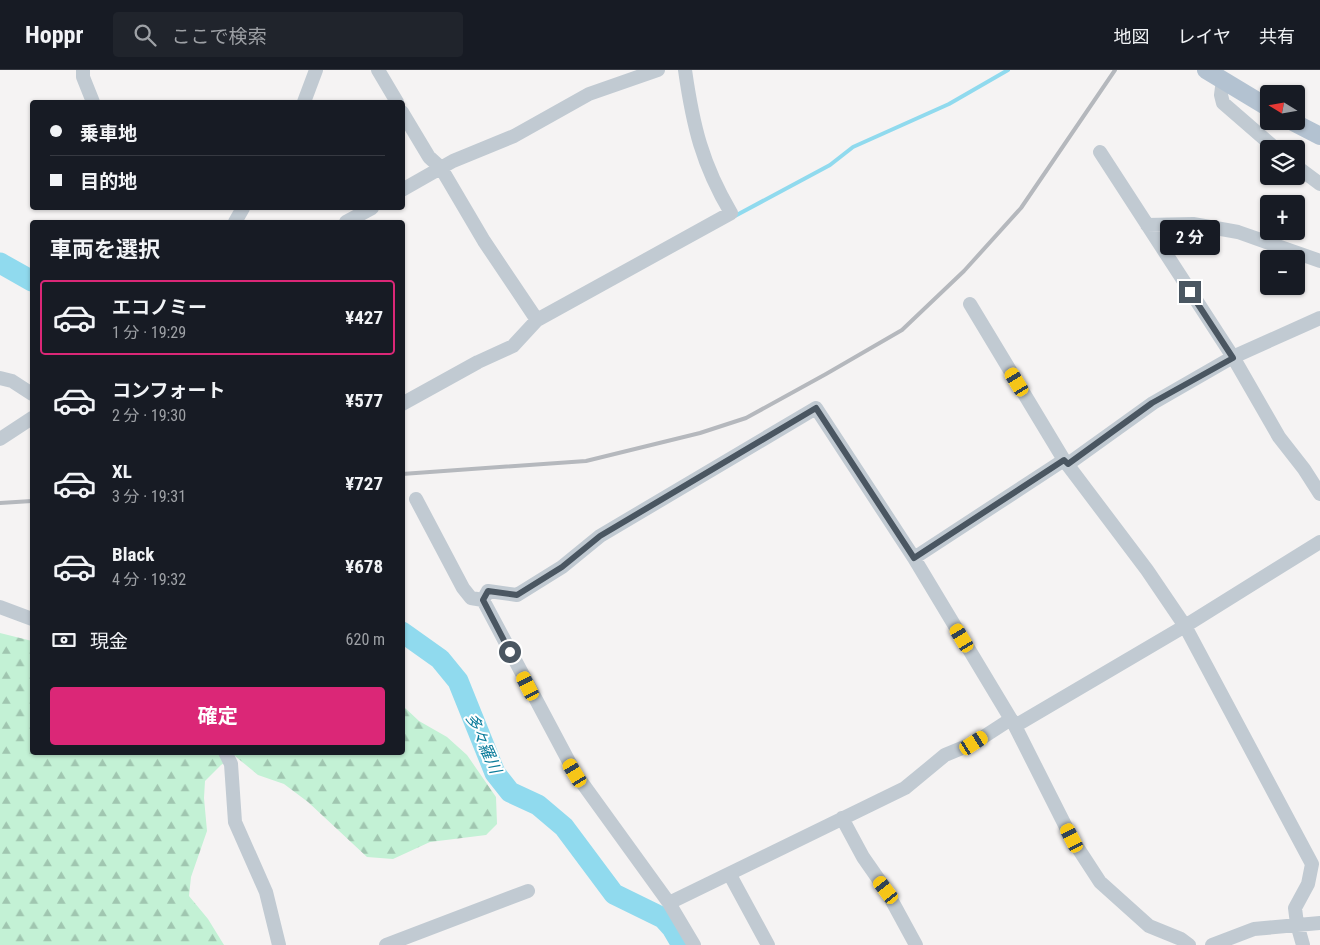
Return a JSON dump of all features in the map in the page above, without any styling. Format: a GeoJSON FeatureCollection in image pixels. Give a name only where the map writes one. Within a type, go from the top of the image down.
{"type":"FeatureCollection","features":[{"type":"Feature","properties":{"kind":"main road"},"geometry":{"type":"LineString","coordinates":[[1206,70],[1260,103]]}},
{"type":"Feature","properties":{"kind":"main road"},"geometry":{"type":"LineString","coordinates":[[1305,128],[1320,136]]}},
{"type":"Feature","properties":{"kind":"street"},"geometry":{"type":"LineString","coordinates":[[83,70],[83,77],[92,100]]}},
{"type":"Feature","properties":{"kind":"street"},"geometry":{"type":"LineString","coordinates":[[305,100],[316,70]]}},
{"type":"Feature","properties":{"kind":"street"},"geometry":{"type":"LineString","coordinates":[[378,70],[396,100]]}},
{"type":"Feature","properties":{"kind":"street"},"geometry":{"type":"LineString","coordinates":[[405,188],[440,168],[514,136],[589,94],[658,70]]}},
{"type":"Feature","properties":{"kind":"street"},"geometry":{"type":"LineString","coordinates":[[405,402],[478,362],[513,346],[536,320],[731,213],[713,182],[692,122],[685,70]]}},
{"type":"Feature","properties":{"kind":"street"},"geometry":{"type":"LineString","coordinates":[[1223,80],[1220,94],[1223,103],[1266,140]]}},
{"type":"Feature","properties":{"kind":"street"},"geometry":{"type":"LineString","coordinates":[[405,117],[429,157],[440,168],[484,241],[536,320]]}},
{"type":"Feature","properties":{"kind":"street"},"geometry":{"type":"LineString","coordinates":[[1100,152],[1233,358],[1279,437],[1304,468],[1320,494]]}},
{"type":"Feature","properties":{"kind":"street"},"geometry":{"type":"LineString","coordinates":[[1305,173],[1320,184]]}},
{"type":"Feature","properties":{"kind":"street"},"geometry":{"type":"LineString","coordinates":[[350,220],[368,210]]}},
{"type":"Feature","properties":{"kind":"street"},"geometry":{"type":"LineString","coordinates":[[1147,226],[1193,224],[1238,232],[1320,261]]}},
{"type":"Feature","properties":{"kind":"street"},"geometry":{"type":"LineString","coordinates":[[970,304],[1066,462],[1148,570],[1185,626],[1312,864],[1308,884],[1295,908],[1297,924],[1304,945]]}},
{"type":"Feature","properties":{"kind":"street"},"geometry":{"type":"LineString","coordinates":[[914,558],[1066,462],[1152,403],[1233,358],[1320,318]]}},
{"type":"Feature","properties":{"kind":"street"},"geometry":{"type":"LineString","coordinates":[[0,378],[12,380],[30,393]]}},
{"type":"Feature","properties":{"kind":"street"},"geometry":{"type":"LineString","coordinates":[[483,600],[488,591],[517,595],[562,567],[600,536],[816,408],[914,558],[1013,723],[1072,838],[1100,882],[1149,926],[1181,939],[1189,945]]}},
{"type":"Feature","properties":{"kind":"street"},"geometry":{"type":"LineString","coordinates":[[0,439],[30,419]]}},
{"type":"Feature","properties":{"kind":"street"},"geometry":{"type":"LineString","coordinates":[[416,500],[463,588],[471,598],[483,600]]}},
{"type":"Feature","properties":{"kind":"street"},"geometry":{"type":"LineString","coordinates":[[669,903],[730,875],[904,788],[945,755],[1013,723],[1185,626],[1320,542]]}},
{"type":"Feature","properties":{"kind":"street"},"geometry":{"type":"LineString","coordinates":[[483,600],[575,773],[669,903],[694,945]]}},
{"type":"Feature","properties":{"kind":"street"},"geometry":{"type":"LineString","coordinates":[[0,607],[30,618]]}},
{"type":"Feature","properties":{"kind":"street"},"geometry":{"type":"LineString","coordinates":[[226,755],[231,764],[234,822],[266,892],[279,945]]}},
{"type":"Feature","properties":{"kind":"street"},"geometry":{"type":"LineString","coordinates":[[842,818],[863,857],[886,890],[916,945]]}},
{"type":"Feature","properties":{"kind":"street"},"geometry":{"type":"LineString","coordinates":[[730,875],[768,945]]}},
{"type":"Feature","properties":{"kind":"street"},"geometry":{"type":"LineString","coordinates":[[386,945],[528,892]]}},
{"type":"Feature","properties":{"kind":"street"},"geometry":{"type":"LineString","coordinates":[[1212,945],[1254,929],[1320,923]]}},
{"type":"Feature","properties":{"kind":"green space"},"geometry":{"type":"Polygon","coordinates":[[[0,633],[30,640],[30,755],[405,755],[405,708],[419,721],[447,737],[467,755],[496,797],[497,824],[486,835],[430,842],[393,859],[367,857],[308,802],[284,784],[258,775],[235,756],[221,765],[205,781],[204,798],[207,831],[191,877],[189,896],[208,919],[224,945],[0,945],[0,633]]]}},
{"type":"Feature","properties":{"kind":"waterway"},"geometry":{"type":"LineString","coordinates":[[733,217],[830,165],[853,147],[949,104],[1008,70]]}},
{"type":"Feature","properties":{"kind":"waterway","name":"多々羅川"},"geometry":{"type":"LineString","coordinates":[[0,263],[30,280]]}},
{"type":"Feature","properties":{"kind":"waterway","name":"多々羅川"},"geometry":{"type":"LineString","coordinates":[[405,634],[440,659],[458,681],[495,773],[510,792],[538,805],[564,827],[614,894],[663,918],[672,928],[682,945]]}},
{"type":"Feature","properties":{"kind":"railway"},"geometry":{"type":"LineString","coordinates":[[405,474],[586,461],[700,433],[746,418],[826,374],[902,330],[964,271],[1021,208],[1115,70]]}},
{"type":"Feature","properties":{"kind":"railway"},"geometry":{"type":"LineString","coordinates":[[0,503],[30,501]]}},
{"type":"Feature","properties":{"kind":"route"},"geometry":{"type":"LineString","coordinates":[[510,652],[483,600],[488,591],[517,595],[562,567],[600,536],[816,408],[914,558],[1064,460],[1068,464],[1152,403],[1233,358],[1190,292]]}}]}
